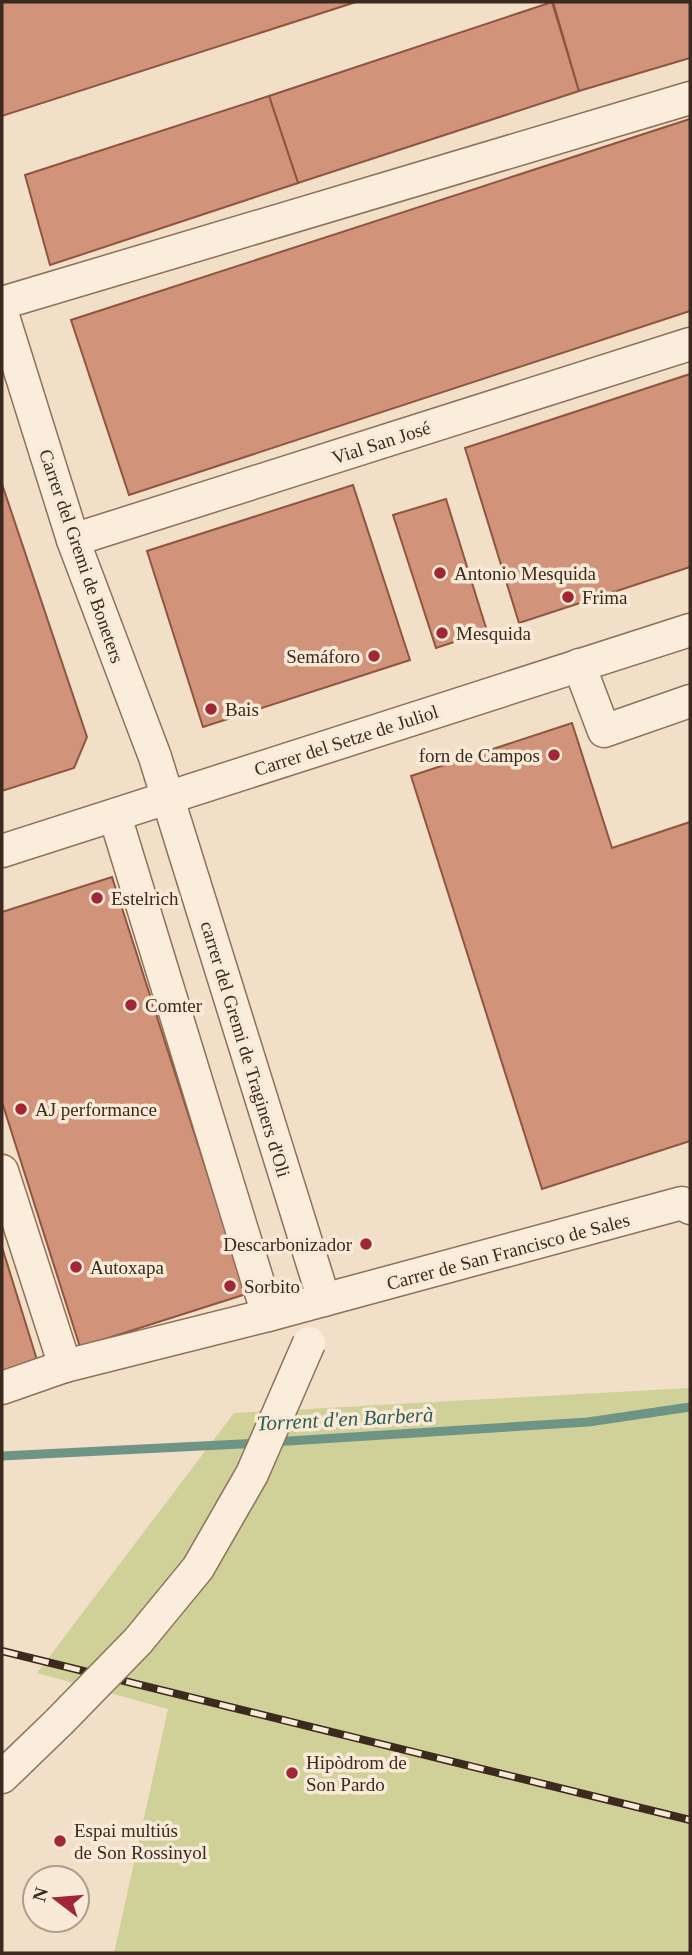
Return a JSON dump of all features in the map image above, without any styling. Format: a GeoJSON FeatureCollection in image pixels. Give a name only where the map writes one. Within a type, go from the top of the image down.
{"type":"FeatureCollection","features":[{"type":"Feature","properties":{"kind":"street"},"geometry":{"type":"LineString","coordinates":[[2,303],[690,98]]}},
{"type":"Feature","properties":{"kind":"street","name":"Carrer del Gremi de Boneters"},"geometry":{"type":"LineString","coordinates":[[2,313],[72,540],[155,757],[167,798]]}},
{"type":"Feature","properties":{"kind":"street","name":"Vial San José"},"geometry":{"type":"LineString","coordinates":[[72,540],[690,344]]}},
{"type":"Feature","properties":{"kind":"street","name":"Carrer del Setze de Juliol"},"geometry":{"type":"LineString","coordinates":[[2,851],[690,630]]}},
{"type":"Feature","properties":{"kind":"street"},"geometry":{"type":"LineString","coordinates":[[579,665],[604,731],[690,701]]}},
{"type":"Feature","properties":{"kind":"street","name":"carrer del Gremi de Traginers d'Oli"},"geometry":{"type":"LineString","coordinates":[[167,798],[324,1300]]}},
{"type":"Feature","properties":{"kind":"street"},"geometry":{"type":"LineString","coordinates":[[2,1388],[65,1366],[268,1315],[115,816]]}},
{"type":"Feature","properties":{"kind":"street"},"geometry":{"type":"LineString","coordinates":[[2,1171],[65,1366]]}},
{"type":"Feature","properties":{"kind":"street","name":"Carrer de San Francisco de Sales"},"geometry":{"type":"LineString","coordinates":[[268,1315],[682,1203],[690,1208]]}},
{"type":"Feature","properties":{"kind":"street"},"geometry":{"type":"LineString","coordinates":[[2,1777],[138,1641],[198,1568],[252,1474],[309,1343],[324,1300]]}},
{"type":"Feature","properties":{"kind":"green space"},"geometry":{"type":"Polygon","coordinates":[[[690,1388],[690,1953],[114,1953],[168,1709],[37,1673],[234,1413],[690,1388]]]}},
{"type":"Feature","properties":{"kind":"building"},"geometry":{"type":"Polygon","coordinates":[[[2,2],[356,2],[2,116],[2,2]]]}},
{"type":"Feature","properties":{"kind":"building"},"geometry":{"type":"Polygon","coordinates":[[[552,2],[579,91],[298,183],[269,96],[552,2]]]}},
{"type":"Feature","properties":{"kind":"building"},"geometry":{"type":"Polygon","coordinates":[[[553,2],[690,2],[690,58],[579,91],[553,2]]]}},
{"type":"Feature","properties":{"kind":"building"},"geometry":{"type":"Polygon","coordinates":[[[269,96],[298,183],[50,265],[25,175],[269,96]]]}},
{"type":"Feature","properties":{"kind":"building"},"geometry":{"type":"Polygon","coordinates":[[[690,119],[690,311],[129,495],[71,320],[690,119]]]}},
{"type":"Feature","properties":{"kind":"building"},"geometry":{"type":"Polygon","coordinates":[[[690,374],[690,567],[519,623],[465,448],[690,374]]]}},
{"type":"Feature","properties":{"kind":"building"},"geometry":{"type":"Polygon","coordinates":[[[2,484],[87,737],[74,768],[2,791],[2,484]]]}},
{"type":"Feature","properties":{"kind":"building"},"geometry":{"type":"Polygon","coordinates":[[[353,485],[410,660],[203,727],[147,551],[353,485]]]}},
{"type":"Feature","properties":{"kind":"building","name":"Antonio Mesquida"},"geometry":{"type":"Polygon","coordinates":[[[446,499],[487,631],[436,648],[393,515],[446,499]]]}},
{"type":"Feature","properties":{"kind":"building"},"geometry":{"type":"Polygon","coordinates":[[[572,723],[612,848],[690,822],[690,1141],[542,1189],[411,776],[572,723]]]}},
{"type":"Feature","properties":{"kind":"building"},"geometry":{"type":"Polygon","coordinates":[[[112,877],[246,1294],[80,1347],[2,1102],[2,912],[112,877]]]}},
{"type":"Feature","properties":{"kind":"building"},"geometry":{"type":"Polygon","coordinates":[[[2,1247],[37,1360],[2,1371],[2,1247]]]}},
{"type":"Feature","properties":{"kind":"waterway","name":"Torrent d'en Barberà"},"geometry":{"type":"LineString","coordinates":[[273,1442],[588,1422],[690,1407]]}},
{"type":"Feature","properties":{"kind":"waterway","name":"Torrent d'en Barberà"},"geometry":{"type":"LineString","coordinates":[[2,1456],[259,1443]]}},
{"type":"Feature","properties":{"kind":"railway"},"geometry":{"type":"LineString","coordinates":[[2,1651],[690,1820]]}},
{"type":"Feature","properties":{"kind":"place","name":"Antonio Mesquida"},"geometry":{"type":"Point","coordinates":[440,573]}},
{"type":"Feature","properties":{"kind":"place","name":"Frima"},"geometry":{"type":"Point","coordinates":[568,597]}},
{"type":"Feature","properties":{"kind":"place","name":"Mesquida"},"geometry":{"type":"Point","coordinates":[442,633]}},
{"type":"Feature","properties":{"kind":"place","name":"Semáforo"},"geometry":{"type":"Point","coordinates":[374,656]}},
{"type":"Feature","properties":{"kind":"place","name":"Bais"},"geometry":{"type":"Point","coordinates":[211,709]}},
{"type":"Feature","properties":{"kind":"place","name":"forn de Campos"},"geometry":{"type":"Point","coordinates":[554,755]}},
{"type":"Feature","properties":{"kind":"place","name":"Estelrich"},"geometry":{"type":"Point","coordinates":[97,898]}},
{"type":"Feature","properties":{"kind":"place","name":"Comter"},"geometry":{"type":"Point","coordinates":[131,1005]}},
{"type":"Feature","properties":{"kind":"place","name":"AJ performance"},"geometry":{"type":"Point","coordinates":[21,1109]}},
{"type":"Feature","properties":{"kind":"place","name":"Descarbonizador"},"geometry":{"type":"Point","coordinates":[366,1244]}},
{"type":"Feature","properties":{"kind":"place","name":"Autoxapa"},"geometry":{"type":"Point","coordinates":[76,1267]}},
{"type":"Feature","properties":{"kind":"place","name":"Sorbito"},"geometry":{"type":"Point","coordinates":[230,1286]}},
{"type":"Feature","properties":{"kind":"place","name":"Hipòdrom de Son Pardo"},"geometry":{"type":"Point","coordinates":[292,1773]}},
{"type":"Feature","properties":{"kind":"place","name":"Espai multiús de Son Rossinyol"},"geometry":{"type":"Point","coordinates":[60,1841]}}]}
